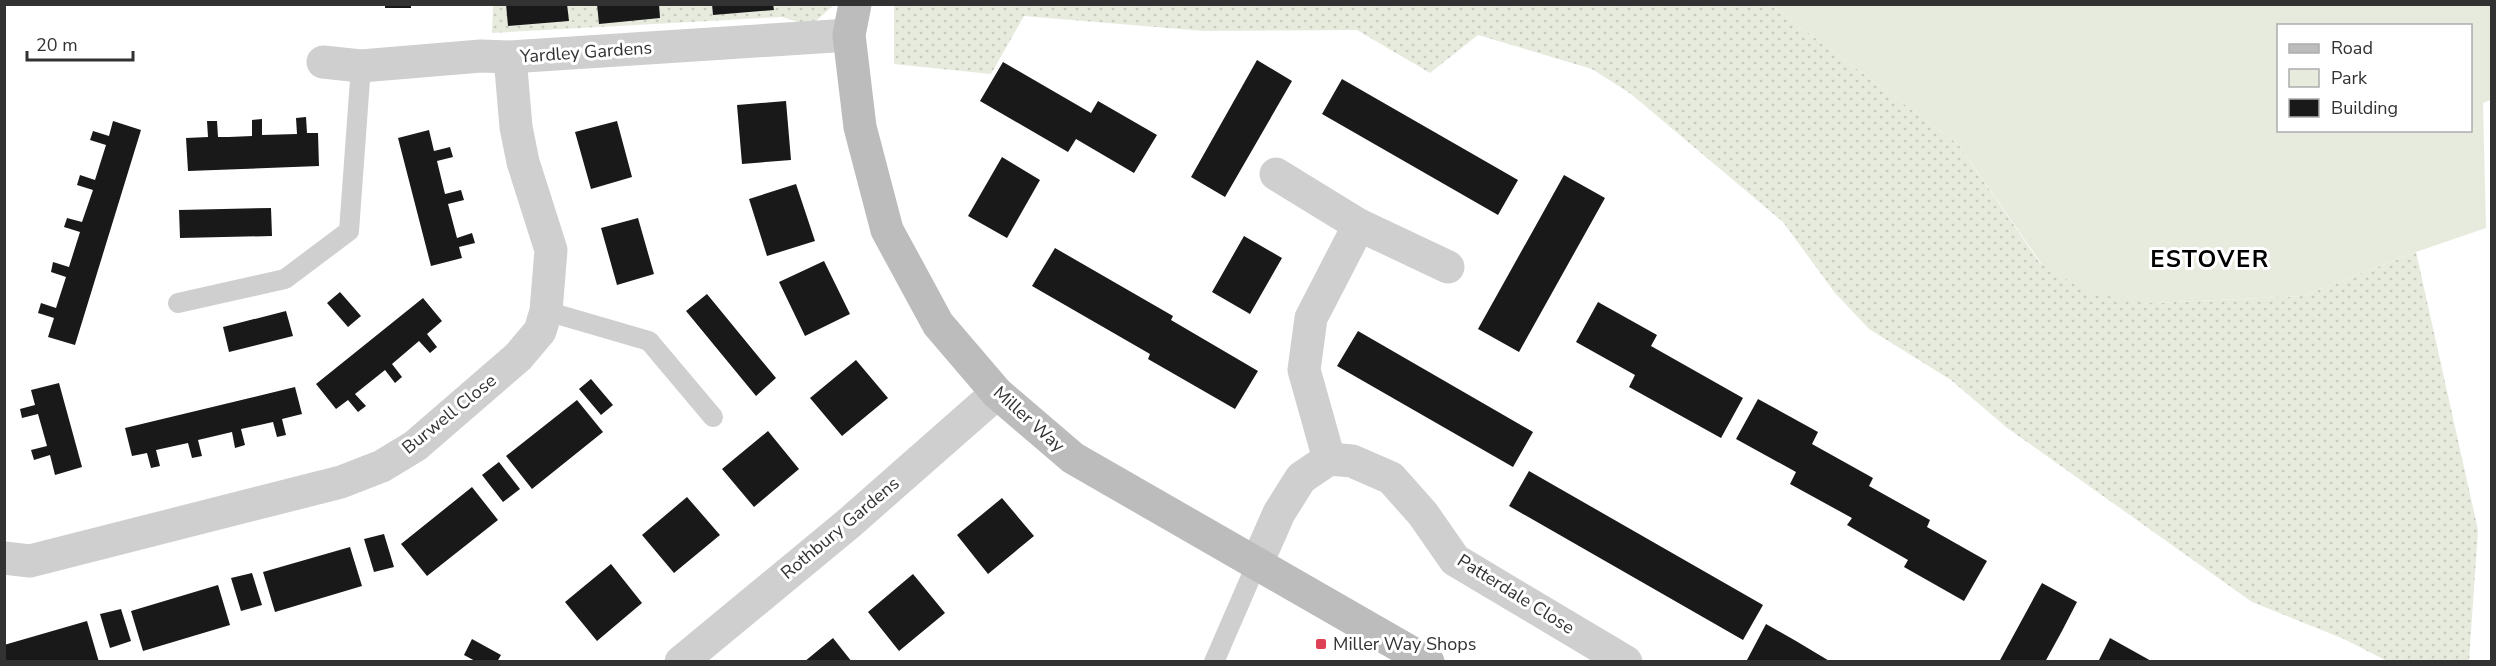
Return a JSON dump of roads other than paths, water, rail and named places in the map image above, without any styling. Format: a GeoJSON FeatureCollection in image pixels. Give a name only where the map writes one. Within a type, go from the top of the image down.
{"type":"FeatureCollection","features":[{"type":"Feature","properties":{"kind":"street","name":"Yardley Gardens"},"geometry":{"type":"LineString","coordinates":[[323,62],[361,66],[481,56],[510,57],[852,20]]}},
{"type":"Feature","properties":{"kind":"street","name":"Miller Way"},"geometry":{"type":"LineString","coordinates":[[852,20],[860,127],[887,230],[938,324],[997,393],[1073,459],[1428,662]]}},
{"type":"Feature","properties":{"kind":"street","name":"Burwell Close"},"geometry":{"type":"LineString","coordinates":[[4,558],[30,561],[341,482],[382,466],[416,446],[518,357],[540,331],[546,311],[551,250],[523,162],[516,127],[510,57]]}},
{"type":"Feature","properties":{"kind":"street"},"geometry":{"type":"LineString","coordinates":[[1276,174],[1359,225],[1448,267]]}},
{"type":"Feature","properties":{"kind":"street"},"geometry":{"type":"LineString","coordinates":[[1257,563],[1279,513],[1301,478],[1329,459],[1304,370],[1311,318],[1359,225]]}},
{"type":"Feature","properties":{"kind":"street","name":"Rothbury Gardens"},"geometry":{"type":"LineString","coordinates":[[681,662],[848,524],[997,393]]}},
{"type":"Feature","properties":{"kind":"street","name":"Patterdale Close"},"geometry":{"type":"LineString","coordinates":[[1329,459],[1353,461],[1391,478],[1423,514],[1455,560],[1626,662]]}},
{"type":"Feature","properties":{"kind":"lane"},"geometry":{"type":"LineString","coordinates":[[178,303],[285,279],[349,231],[361,66]]}},
{"type":"Feature","properties":{"kind":"lane"},"geometry":{"type":"LineString","coordinates":[[546,311],[649,340],[713,417]]}},
{"type":"Feature","properties":{"kind":"lane"},"geometry":{"type":"LineString","coordinates":[[1214,662],[1257,563]]}},
{"type":"Feature","properties":{"kind":"place","name":"Miller Way Shops"},"geometry":{"type":"Point","coordinates":[1321,644]}},
{"type":"Feature","properties":{"kind":"district","name":"ESTOVER"},"geometry":{"type":"Point","coordinates":[2210,259]}}]}
